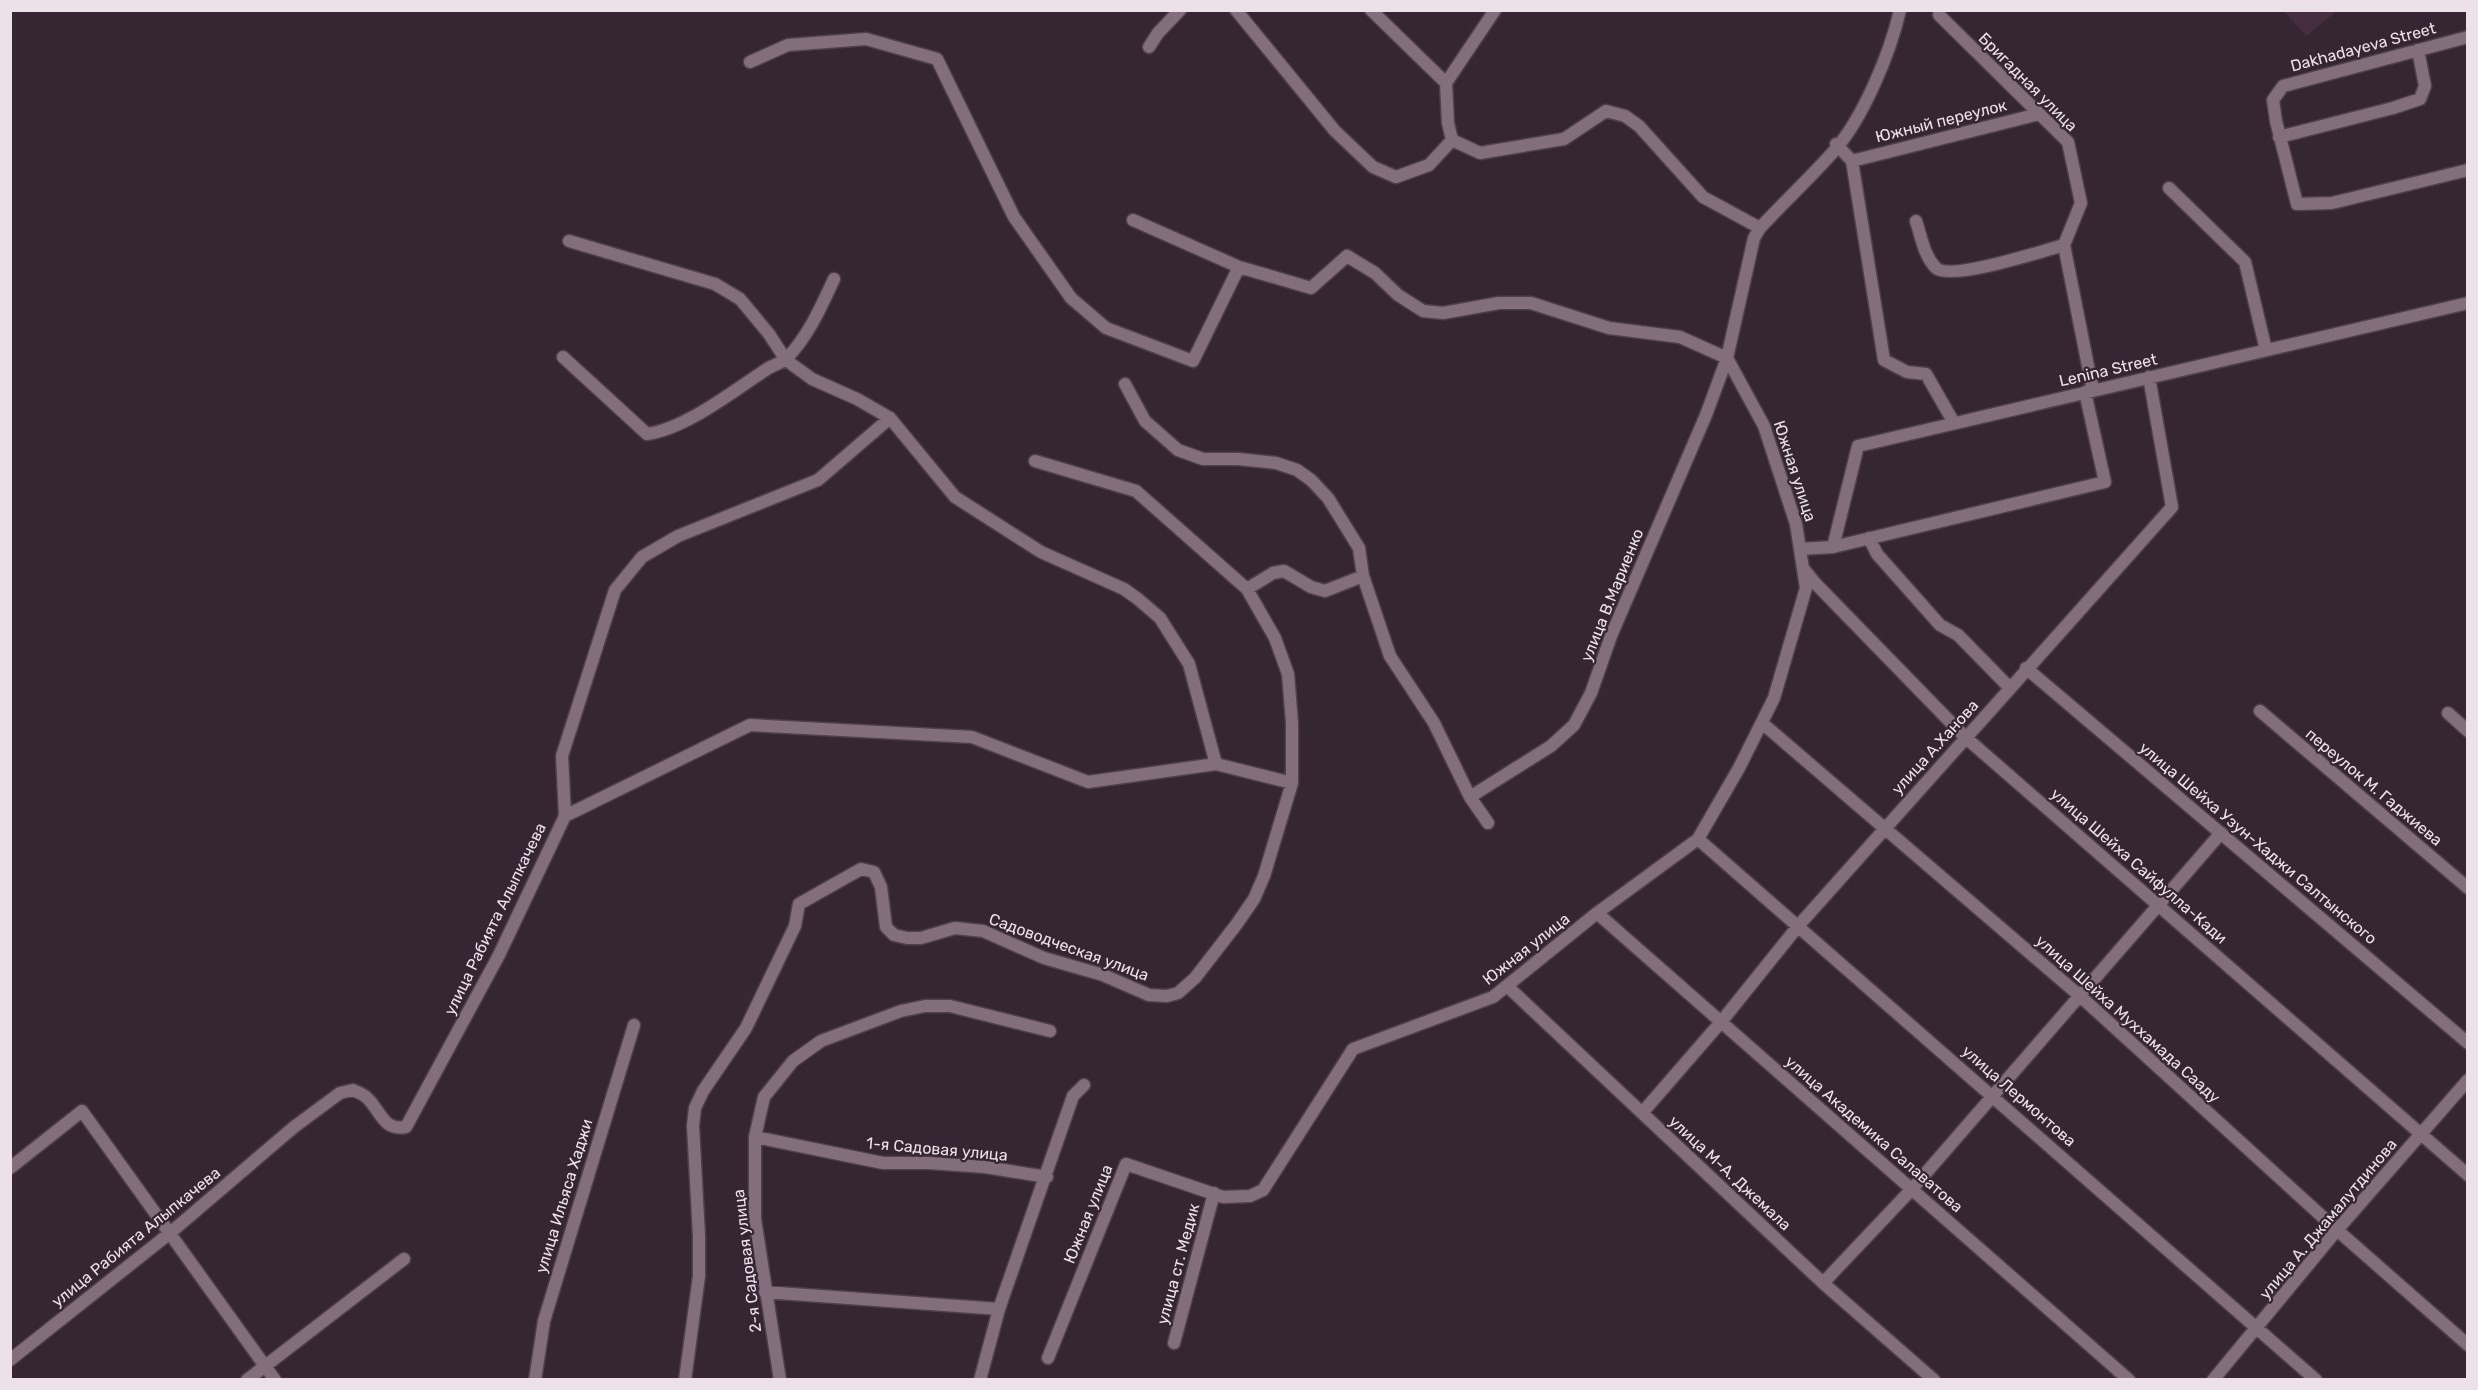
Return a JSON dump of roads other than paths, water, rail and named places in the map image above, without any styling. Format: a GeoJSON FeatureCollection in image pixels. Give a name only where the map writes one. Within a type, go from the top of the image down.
{"type":"FeatureCollection","features":[{"type":"Feature","properties":{"kind":"street"},"geometry":{"type":"LineString","coordinates":[[1149,47],[1158,33],[1179,10]]}},
{"type":"Feature","properties":{"kind":"street"},"geometry":{"type":"LineString","coordinates":[[1236,10],[1335,131],[1372,167],[1396,177],[1429,165],[1452,140]]}},
{"type":"Feature","properties":{"kind":"street"},"geometry":{"type":"LineString","coordinates":[[1371,10],[1446,83]]}},
{"type":"Feature","properties":{"kind":"street"},"geometry":{"type":"LineString","coordinates":[[1452,140],[1448,123],[1446,83],[1495,10]]}},
{"type":"Feature","properties":{"kind":"street"},"geometry":{"type":"LineString","coordinates":[[1452,140],[1480,153],[1564,139],[1606,111],[1625,116],[1639,126],[1703,197],[1760,228],[1837,145],[1866,102],[1896,29],[1900,10]]}},
{"type":"Feature","properties":{"kind":"street","name":"Бригадная улица"},"geometry":{"type":"LineString","coordinates":[[1939,15],[2068,142],[2081,203],[2064,245]]}},
{"type":"Feature","properties":{"kind":"street","name":"Dakhadayeva Street"},"geometry":{"type":"LineString","coordinates":[[2468,37],[2283,86],[2273,100],[2297,204],[2332,202],[2468,170]]}},
{"type":"Feature","properties":{"kind":"street"},"geometry":{"type":"LineString","coordinates":[[750,62],[788,45],[866,39],[937,59],[1014,217],[1071,298],[1106,328],[1193,361],[1239,267]]}},
{"type":"Feature","properties":{"kind":"street"},"geometry":{"type":"LineString","coordinates":[[2280,137],[2420,99],[2426,86],[2418,50]]}},
{"type":"Feature","properties":{"kind":"street","name":"Южный переулок"},"geometry":{"type":"LineString","coordinates":[[1852,161],[2039,114]]}},
{"type":"Feature","properties":{"kind":"street"},"geometry":{"type":"LineString","coordinates":[[1837,145],[1852,161],[1884,360],[1907,372],[1926,374],[1954,423]]}},
{"type":"Feature","properties":{"kind":"street"},"geometry":{"type":"LineString","coordinates":[[2169,188],[2245,262],[2266,350]]}},
{"type":"Feature","properties":{"kind":"street"},"geometry":{"type":"LineString","coordinates":[[1133,220],[1239,267],[1311,288],[1347,256],[1375,273],[1398,296],[1423,311],[1443,313],[1499,303],[1531,303],[1609,328],[1680,337],[1727,358]]}},
{"type":"Feature","properties":{"kind":"street"},"geometry":{"type":"LineString","coordinates":[[1800,549],[1833,547],[2105,482],[2064,245],[1964,271],[1944,272],[1938,270],[1928,258],[1916,221]]}},
{"type":"Feature","properties":{"kind":"street","name":"улица В.Мариенко"},"geometry":{"type":"LineString","coordinates":[[1470,797],[1551,746],[1574,726],[1591,693],[1611,636],[1706,415],[1727,358],[1754,238],[1760,228]]}},
{"type":"Feature","properties":{"kind":"street"},"geometry":{"type":"LineString","coordinates":[[569,241],[714,284],[740,299],[769,334],[786,360],[812,379],[857,399],[890,418],[955,497],[1041,552],[1124,589],[1160,618],[1189,664],[1216,764],[1292,783]]}},
{"type":"Feature","properties":{"kind":"street"},"geometry":{"type":"LineString","coordinates":[[563,357],[647,434],[662,432],[708,407],[773,365],[786,360],[813,323],[834,279]]}},
{"type":"Feature","properties":{"kind":"street","name":"Lenina Street"},"geometry":{"type":"LineString","coordinates":[[1833,547],[1858,446],[2468,303]]}},
{"type":"Feature","properties":{"kind":"street","name":"Южная улица"},"geometry":{"type":"LineString","coordinates":[[1048,1358],[1126,1164],[1223,1197],[1250,1196],[1263,1190],[1353,1049],[1492,997],[1597,913],[1698,838],[1739,768],[1774,698],[1806,588],[1796,524],[1764,426],[1727,358]]}},
{"type":"Feature","properties":{"kind":"street","name":"улица А.Ханова"},"geometry":{"type":"LineString","coordinates":[[1642,1113],[1721,1022],[1799,925],[2172,507],[2149,377]]}},
{"type":"Feature","properties":{"kind":"street"},"geometry":{"type":"LineString","coordinates":[[1125,384],[1145,421],[1178,450],[1203,459],[1238,459],[1276,463],[1297,470],[1311,480],[1328,498],[1359,548],[1363,576],[1390,656],[1434,723],[1470,797],[1488,823]]}},
{"type":"Feature","properties":{"kind":"street"},"geometry":{"type":"LineString","coordinates":[[565,816],[562,756],[615,590],[642,557],[678,536],[818,480],[890,418]]}},
{"type":"Feature","properties":{"kind":"street","name":"Садоводческая улица"},"geometry":{"type":"LineString","coordinates":[[685,1380],[699,1276],[693,1126],[695,1108],[703,1091],[746,1028],[795,926],[799,904],[861,869],[874,872],[881,887],[886,927],[894,934],[907,938],[921,938],[955,928],[983,931],[1044,958],[1103,975],[1149,995],[1167,996],[1178,993],[1195,978],[1236,926],[1254,899],[1264,876],[1292,783],[1292,723],[1288,674],[1275,638],[1247,589],[1136,491],[1035,461]]}},
{"type":"Feature","properties":{"kind":"street"},"geometry":{"type":"LineString","coordinates":[[1869,538],[1877,554],[1940,625],[1958,635],[2009,687]]}},
{"type":"Feature","properties":{"kind":"street","name":"улица Шейха Сайфулла-Кади"},"geometry":{"type":"LineString","coordinates":[[1802,567],[1965,737],[2468,1175]]}},
{"type":"Feature","properties":{"kind":"street"},"geometry":{"type":"LineString","coordinates":[[1247,589],[1273,573],[1284,572],[1311,587],[1325,591],[1363,576]]}},
{"type":"Feature","properties":{"kind":"street","name":"улица Шейха Узун-Хаджи Салтынского"},"geometry":{"type":"LineString","coordinates":[[2026,668],[2468,1042]]}},
{"type":"Feature","properties":{"kind":"street","name":"переулок М. Гаджиева"},"geometry":{"type":"LineString","coordinates":[[2260,711],[2468,888]]}},
{"type":"Feature","properties":{"kind":"street"},"geometry":{"type":"LineString","coordinates":[[2448,714],[2468,731]]}},
{"type":"Feature","properties":{"kind":"street","name":"улица Шейха Муххамада Сааду"},"geometry":{"type":"LineString","coordinates":[[1762,723],[2080,996],[2337,1230],[2468,1345]]}},
{"type":"Feature","properties":{"kind":"street","name":"улица Рабията Алыпкачева"},"geometry":{"type":"LineString","coordinates":[[10,1360],[170,1233],[294,1127],[340,1094],[353,1090],[366,1096],[389,1126],[396,1129],[406,1127],[499,955],[565,816],[750,725],[972,737],[1088,782],[1216,764]]}},
{"type":"Feature","properties":{"kind":"street"},"geometry":{"type":"LineString","coordinates":[[1823,1282],[1912,1189],[2221,833]]}},
{"type":"Feature","properties":{"kind":"street","name":"улица Лермонтова"},"geometry":{"type":"LineString","coordinates":[[1698,838],[2316,1380]]}},
{"type":"Feature","properties":{"kind":"street","name":"улица Академика Салаватова"},"geometry":{"type":"LineString","coordinates":[[1597,913],[2129,1380]]}},
{"type":"Feature","properties":{"kind":"street","name":"улица М-А. Джемала"},"geometry":{"type":"LineString","coordinates":[[1507,986],[1823,1282],[1934,1380]]}},
{"type":"Feature","properties":{"kind":"street","name":"2-я Садовая улица"},"geometry":{"type":"LineString","coordinates":[[780,1380],[755,1219],[753,1175],[755,1137],[764,1097],[793,1061],[821,1041],[901,1011],[925,1006],[950,1006],[1050,1031]]}},
{"type":"Feature","properties":{"kind":"street","name":"улица Ильяса Хаджи"},"geometry":{"type":"LineString","coordinates":[[535,1380],[544,1321],[634,1025]]}},
{"type":"Feature","properties":{"kind":"street","name":"улица А. Джамалутдинова"},"geometry":{"type":"LineString","coordinates":[[2214,1380],[2337,1230],[2468,1080]]}},
{"type":"Feature","properties":{"kind":"street"},"geometry":{"type":"LineString","coordinates":[[980,1380],[999,1309],[1047,1177],[1073,1096],[1084,1085]]}},
{"type":"Feature","properties":{"kind":"street"},"geometry":{"type":"LineString","coordinates":[[10,1168],[82,1111],[275,1380]]}},
{"type":"Feature","properties":{"kind":"street","name":"1-я Садовая улица"},"geometry":{"type":"LineString","coordinates":[[755,1137],[883,1163],[929,1163],[985,1167],[1047,1177]]}},
{"type":"Feature","properties":{"kind":"street","name":"улица ст. Медик"},"geometry":{"type":"LineString","coordinates":[[1174,1343],[1214,1193]]}},
{"type":"Feature","properties":{"kind":"street"},"geometry":{"type":"LineString","coordinates":[[247,1380],[404,1259]]}},
{"type":"Feature","properties":{"kind":"street"},"geometry":{"type":"LineString","coordinates":[[765,1292],[999,1309]]}}]}
